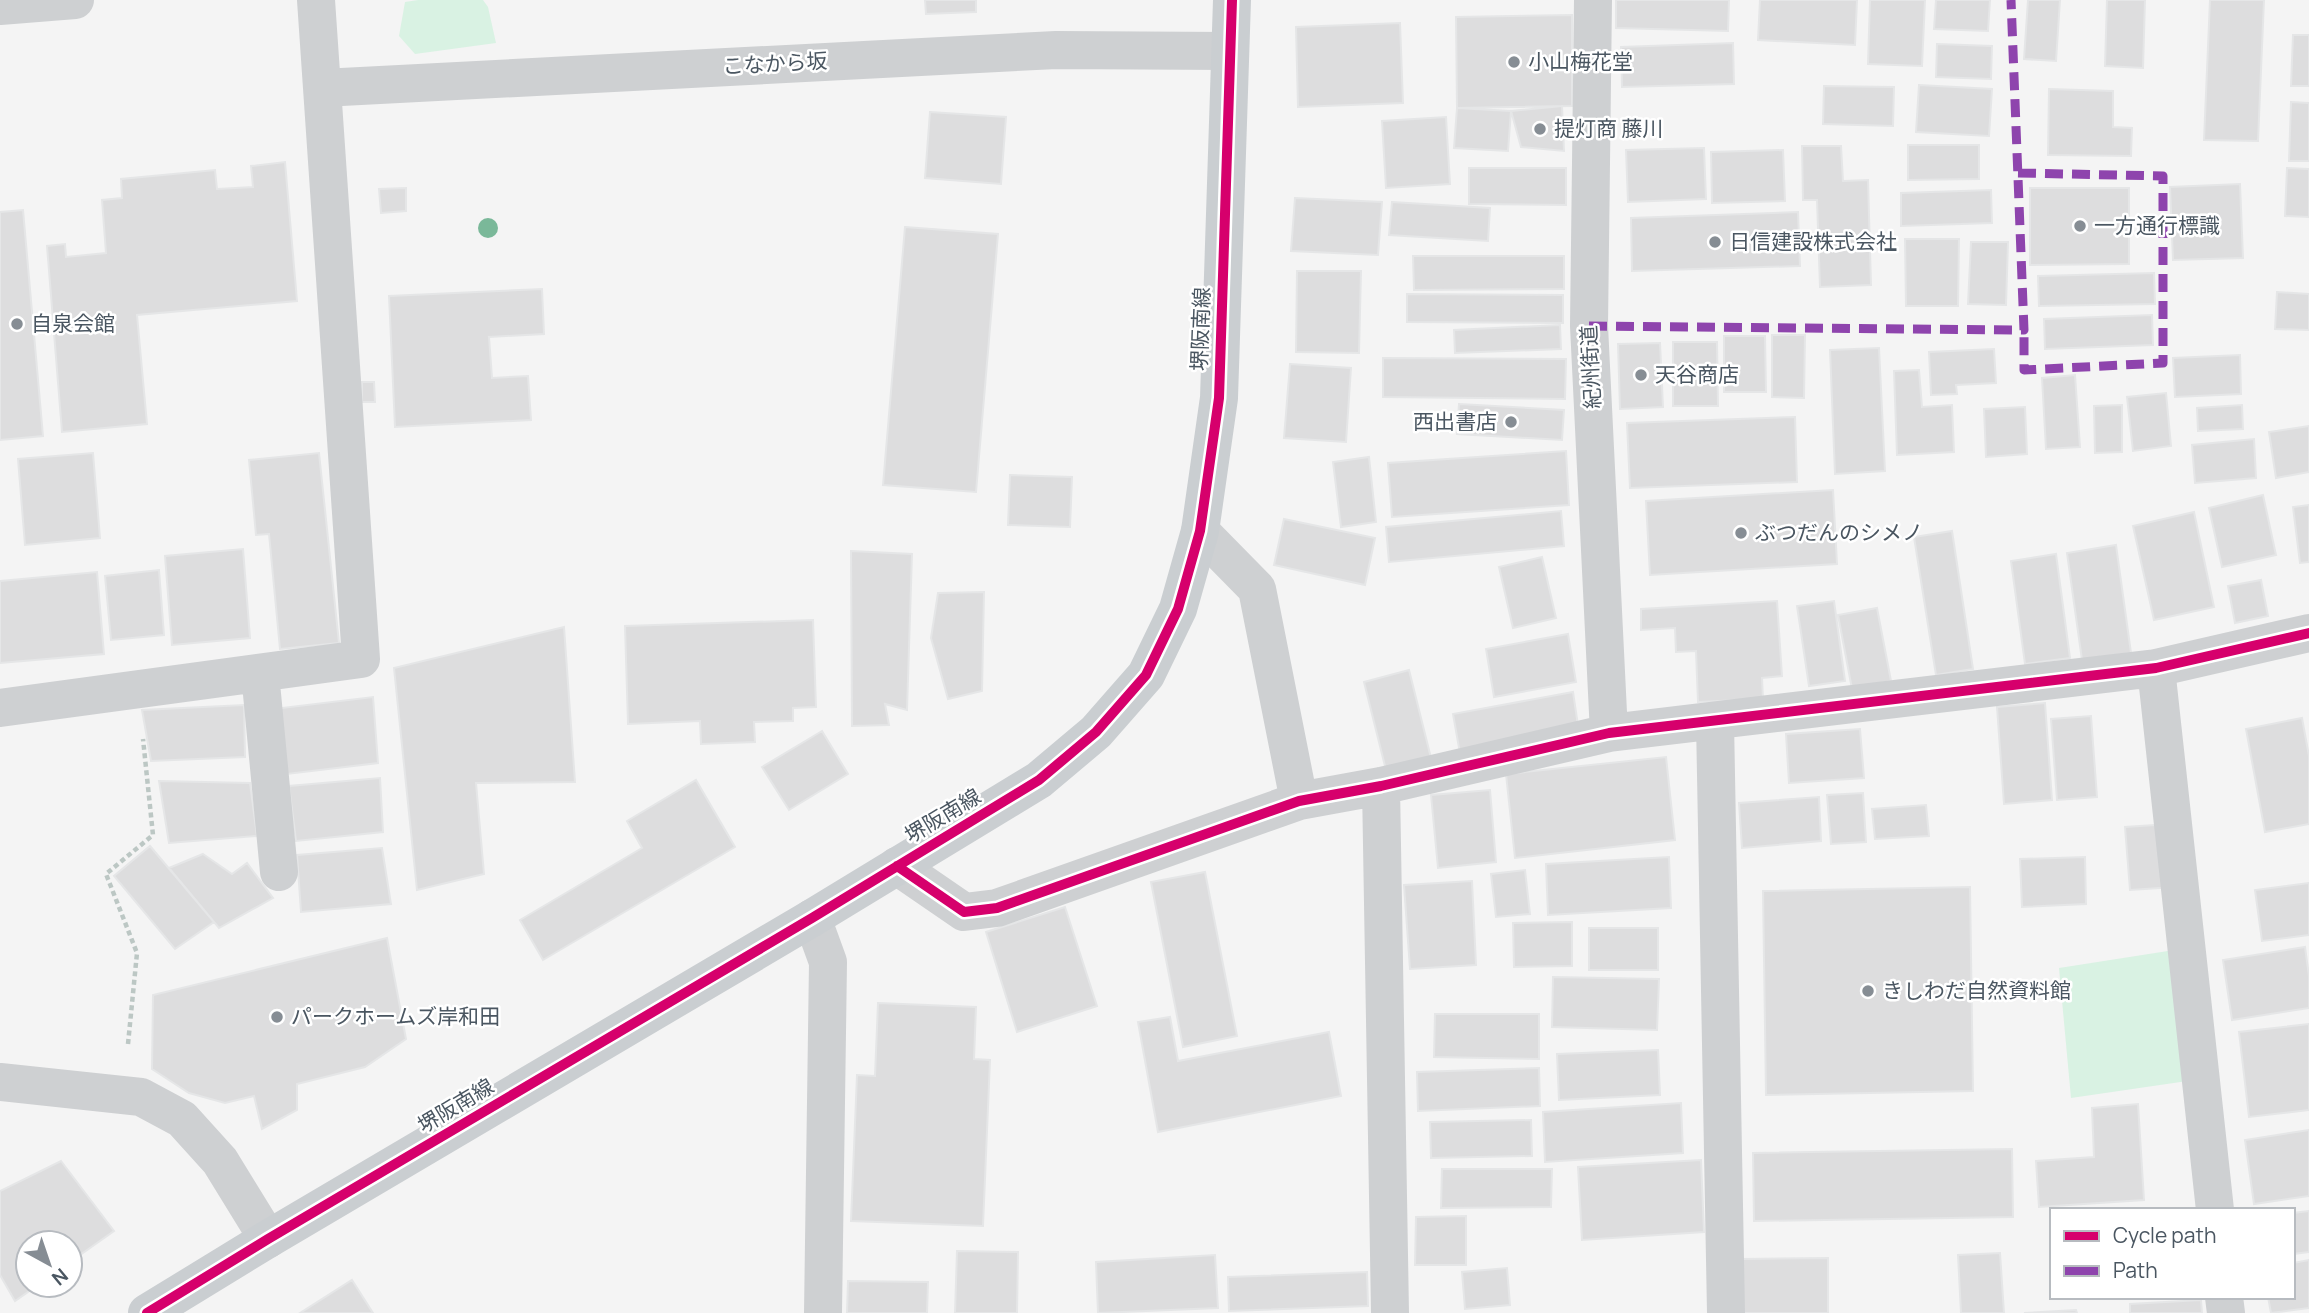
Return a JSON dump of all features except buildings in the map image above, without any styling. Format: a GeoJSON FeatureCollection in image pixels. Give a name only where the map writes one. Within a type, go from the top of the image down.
{"type":"FeatureCollection","features":[{"type":"Feature","properties":{"kind":"main road","name":"堺阪南線"},"geometry":{"type":"LineString","coordinates":[[147,1313],[1039,780],[1096,732],[1146,675],[1178,609],[1200,531],[1219,398],[1232,0]]}},
{"type":"Feature","properties":{"kind":"street"},"geometry":{"type":"LineString","coordinates":[[0,6],[75,0]]}},
{"type":"Feature","properties":{"kind":"street"},"geometry":{"type":"LineString","coordinates":[[0,708],[361,659],[316,0]]}},
{"type":"Feature","properties":{"kind":"street","name":"紀州街道"},"geometry":{"type":"LineString","coordinates":[[1593,0],[1589,326],[1609,733]]}},
{"type":"Feature","properties":{"kind":"street","name":"こなから坂"},"geometry":{"type":"LineString","coordinates":[[322,88],[1056,50],[1229,51]]}},
{"type":"Feature","properties":{"kind":"street"},"geometry":{"type":"LineString","coordinates":[[1200,531],[1257,589],[1299,802]]}},
{"type":"Feature","properties":{"kind":"street"},"geometry":{"type":"LineString","coordinates":[[897,866],[964,912],[997,908],[1299,802],[1381,786],[1609,733],[2156,668],[2309,633]]}},
{"type":"Feature","properties":{"kind":"street"},"geometry":{"type":"LineString","coordinates":[[2156,668],[2215,1208]]}},
{"type":"Feature","properties":{"kind":"street"},"geometry":{"type":"LineString","coordinates":[[260,673],[279,872]]}},
{"type":"Feature","properties":{"kind":"street"},"geometry":{"type":"LineString","coordinates":[[1715,721],[1726,1313]]}},
{"type":"Feature","properties":{"kind":"street"},"geometry":{"type":"LineString","coordinates":[[1381,786],[1390,1313]]}},
{"type":"Feature","properties":{"kind":"street"},"geometry":{"type":"LineString","coordinates":[[811,918],[828,962],[823,1313]]}},
{"type":"Feature","properties":{"kind":"street"},"geometry":{"type":"LineString","coordinates":[[0,1082],[141,1097],[182,1119],[220,1161],[268,1239]]}},
{"type":"Feature","properties":{"kind":"path"},"geometry":{"type":"LineString","coordinates":[[123,1094],[137,953],[106,874],[153,835],[137,689]]}},
{"type":"Feature","properties":{"kind":"green space"},"geometry":{"type":"Polygon","coordinates":[[[483,0],[488,7],[496,43],[415,54],[399,36],[405,2],[483,0]]]}},
{"type":"Feature","properties":{"kind":"green space"},"geometry":{"type":"Polygon","coordinates":[[[2187,948],[2201,1079],[2071,1098],[2059,968],[2187,948]]]}},
{"type":"Feature","properties":{"kind":"marked path"},"geometry":{"type":"LineString","coordinates":[[1589,326],[2024,330],[2011,0]]}},
{"type":"Feature","properties":{"kind":"marked path"},"geometry":{"type":"LineString","coordinates":[[2018,173],[2163,176],[2163,363],[2024,370],[2024,330]]}},
{"type":"Feature","properties":{"kind":"cycle path"},"geometry":{"type":"LineString","coordinates":[[147,1313],[1039,780],[1096,732],[1146,675],[1178,609],[1200,531],[1219,398],[1232,0]]}},
{"type":"Feature","properties":{"kind":"cycle path"},"geometry":{"type":"LineString","coordinates":[[897,866],[964,912],[997,908],[1299,801],[1381,786],[1609,733],[2156,668],[2309,633]]}},
{"type":"Feature","properties":{"kind":"place","name":"小山梅花堂"},"geometry":{"type":"Point","coordinates":[1514,62]}},
{"type":"Feature","properties":{"kind":"place","name":"提灯商 藤川"},"geometry":{"type":"Point","coordinates":[1540,129]}},
{"type":"Feature","properties":{"kind":"place","name":"一方通行標識"},"geometry":{"type":"Point","coordinates":[2080,226]}},
{"type":"Feature","properties":{"kind":"place","name":"日信建設株式会社"},"geometry":{"type":"Point","coordinates":[1715,242]}},
{"type":"Feature","properties":{"kind":"place","name":"自泉会館"},"geometry":{"type":"Point","coordinates":[17,324]}},
{"type":"Feature","properties":{"kind":"place","name":"天谷商店"},"geometry":{"type":"Point","coordinates":[1641,375]}},
{"type":"Feature","properties":{"kind":"place","name":"西出書店"},"geometry":{"type":"Point","coordinates":[1511,422]}},
{"type":"Feature","properties":{"kind":"place","name":"ぶつだんのシメノ"},"geometry":{"type":"Point","coordinates":[1741,533]}},
{"type":"Feature","properties":{"kind":"place","name":"きしわだ自然資料館"},"geometry":{"type":"Point","coordinates":[1868,991]}},
{"type":"Feature","properties":{"kind":"place","name":"パークホームズ岸和田"},"geometry":{"type":"Point","coordinates":[277,1017]}}]}
